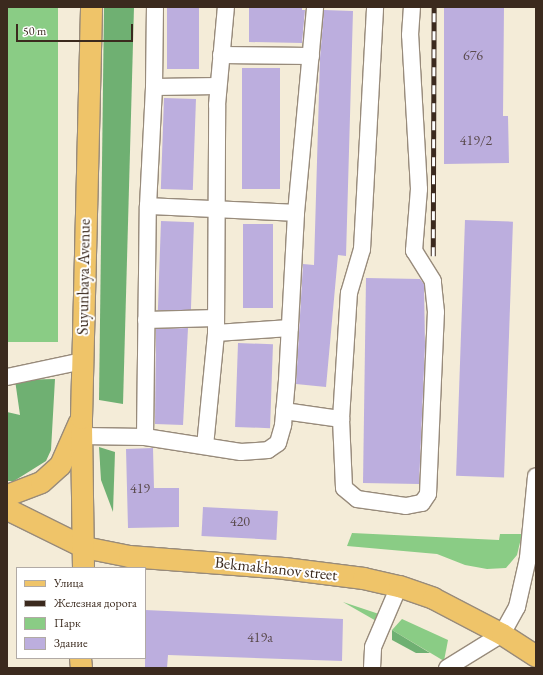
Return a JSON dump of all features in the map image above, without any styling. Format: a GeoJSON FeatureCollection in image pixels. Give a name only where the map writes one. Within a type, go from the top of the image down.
{"type":"FeatureCollection","features":[{"type":"Feature","properties":{"kind":"main road","name":"Suyunbaya Avenue"},"geometry":{"type":"LineString","coordinates":[[83,567],[84,547],[81,427],[91,7]]}},
{"type":"Feature","properties":{"kind":"main road"},"geometry":{"type":"LineString","coordinates":[[7,495],[41,482],[60,465],[81,427]]}},
{"type":"Feature","properties":{"kind":"main road","name":"Bekmakhanov street"},"geometry":{"type":"LineString","coordinates":[[7,509],[84,547],[129,556],[292,569],[363,578],[399,586],[433,598],[502,634],[536,656]]}},
{"type":"Feature","properties":{"kind":"street"},"geometry":{"type":"LineString","coordinates":[[145,437],[148,206],[154,87],[155,7]]}},
{"type":"Feature","properties":{"kind":"street"},"geometry":{"type":"LineString","coordinates":[[206,446],[216,326],[218,86],[226,7]]}},
{"type":"Feature","properties":{"kind":"street"},"geometry":{"type":"LineString","coordinates":[[81,427],[241,452],[268,450],[278,443],[284,411],[296,213],[315,7]]}},
{"type":"Feature","properties":{"kind":"street"},"geometry":{"type":"LineString","coordinates":[[375,7],[362,249],[348,293],[341,419],[344,488],[357,499],[406,506],[422,504],[428,494],[436,312],[433,281],[414,251],[419,189],[410,34],[412,7]]}},
{"type":"Feature","properties":{"kind":"street"},"geometry":{"type":"LineString","coordinates":[[221,55],[311,56]]}},
{"type":"Feature","properties":{"kind":"street"},"geometry":{"type":"LineString","coordinates":[[154,87],[218,86]]}},
{"type":"Feature","properties":{"kind":"street"},"geometry":{"type":"LineString","coordinates":[[148,206],[296,213]]}},
{"type":"Feature","properties":{"kind":"street"},"geometry":{"type":"LineString","coordinates":[[146,320],[216,326],[290,328]]}},
{"type":"Feature","properties":{"kind":"street"},"geometry":{"type":"LineString","coordinates":[[7,378],[82,361]]}},
{"type":"Feature","properties":{"kind":"street"},"geometry":{"type":"LineString","coordinates":[[284,411],[341,419]]}},
{"type":"Feature","properties":{"kind":"street"},"geometry":{"type":"LineString","coordinates":[[447,668],[502,634],[517,607],[524,588],[533,530],[536,476]]}},
{"type":"Feature","properties":{"kind":"street"},"geometry":{"type":"LineString","coordinates":[[372,668],[373,647],[399,586]]}},
{"type":"Feature","properties":{"kind":"green space"},"geometry":{"type":"Polygon","coordinates":[[[7,7],[58,7],[58,342],[7,342],[7,7]]]}},
{"type":"Feature","properties":{"kind":"green space"},"geometry":{"type":"Polygon","coordinates":[[[104,7],[134,7],[123,404],[99,400],[104,7]]]}},
{"type":"Feature","properties":{"kind":"green space"},"geometry":{"type":"Polygon","coordinates":[[[55,379],[51,450],[46,461],[14,481],[7,481],[7,412],[20,415],[15,380],[55,379]]]}},
{"type":"Feature","properties":{"kind":"green space"},"geometry":{"type":"Polygon","coordinates":[[[99,447],[115,452],[113,512],[101,480],[99,447]]]}},
{"type":"Feature","properties":{"kind":"green space"},"geometry":{"type":"Polygon","coordinates":[[[352,533],[499,540],[500,534],[522,534],[517,555],[506,568],[487,569],[465,565],[437,554],[347,546],[352,533]]]}},
{"type":"Feature","properties":{"kind":"green space"},"geometry":{"type":"Polygon","coordinates":[[[343,602],[379,614],[378,622],[343,602]]]}},
{"type":"Feature","properties":{"kind":"green space"},"geometry":{"type":"Polygon","coordinates":[[[402,619],[448,640],[444,661],[392,630],[402,619]]]}},
{"type":"Feature","properties":{"kind":"green space"},"geometry":{"type":"Polygon","coordinates":[[[392,630],[430,653],[416,653],[392,640],[392,630]]]}},
{"type":"Feature","properties":{"kind":"building"},"geometry":{"type":"Polygon","coordinates":[[[167,7],[199,7],[199,69],[167,69],[167,7]]]}},
{"type":"Feature","properties":{"kind":"building"},"geometry":{"type":"Polygon","coordinates":[[[249,7],[302,7],[302,10],[305,10],[302,43],[249,42],[249,7]]]}},
{"type":"Feature","properties":{"kind":"building"},"geometry":{"type":"Polygon","coordinates":[[[444,7],[504,7],[503,116],[508,116],[509,163],[444,164],[444,7]]]}},
{"type":"Feature","properties":{"kind":"building"},"geometry":{"type":"Polygon","coordinates":[[[324,10],[353,11],[346,256],[338,255],[326,387],[296,384],[303,264],[314,265],[320,58],[324,10]]]}},
{"type":"Feature","properties":{"kind":"building"},"geometry":{"type":"Polygon","coordinates":[[[242,68],[280,68],[280,189],[242,189],[242,68]]]}},
{"type":"Feature","properties":{"kind":"building"},"geometry":{"type":"Polygon","coordinates":[[[164,98],[196,99],[193,190],[161,189],[164,98]]]}},
{"type":"Feature","properties":{"kind":"building"},"geometry":{"type":"Polygon","coordinates":[[[465,220],[513,222],[504,478],[456,476],[465,220]]]}},
{"type":"Feature","properties":{"kind":"building"},"geometry":{"type":"Polygon","coordinates":[[[161,221],[194,222],[191,311],[158,310],[161,221]]]}},
{"type":"Feature","properties":{"kind":"building"},"geometry":{"type":"Polygon","coordinates":[[[243,224],[273,224],[273,308],[243,308],[243,224]]]}},
{"type":"Feature","properties":{"kind":"building"},"geometry":{"type":"Polygon","coordinates":[[[366,278],[420,279],[424,284],[425,346],[419,484],[363,483],[366,278]]]}},
{"type":"Feature","properties":{"kind":"building"},"geometry":{"type":"Polygon","coordinates":[[[188,328],[183,425],[155,424],[156,329],[188,328]]]}},
{"type":"Feature","properties":{"kind":"building"},"geometry":{"type":"Polygon","coordinates":[[[238,343],[273,344],[270,428],[235,427],[238,343]]]}},
{"type":"Feature","properties":{"kind":"building"},"geometry":{"type":"Polygon","coordinates":[[[153,448],[154,488],[179,488],[179,527],[128,528],[126,449],[153,448]]]}},
{"type":"Feature","properties":{"kind":"building"},"geometry":{"type":"Polygon","coordinates":[[[203,507],[278,511],[276,540],[201,536],[203,507]]]}},
{"type":"Feature","properties":{"kind":"building"},"geometry":{"type":"Polygon","coordinates":[[[146,610],[343,619],[342,661],[168,655],[167,668],[145,668],[146,610]]]}},
{"type":"Feature","properties":{"kind":"railway"},"geometry":{"type":"LineString","coordinates":[[433,256],[434,7]]}}]}
